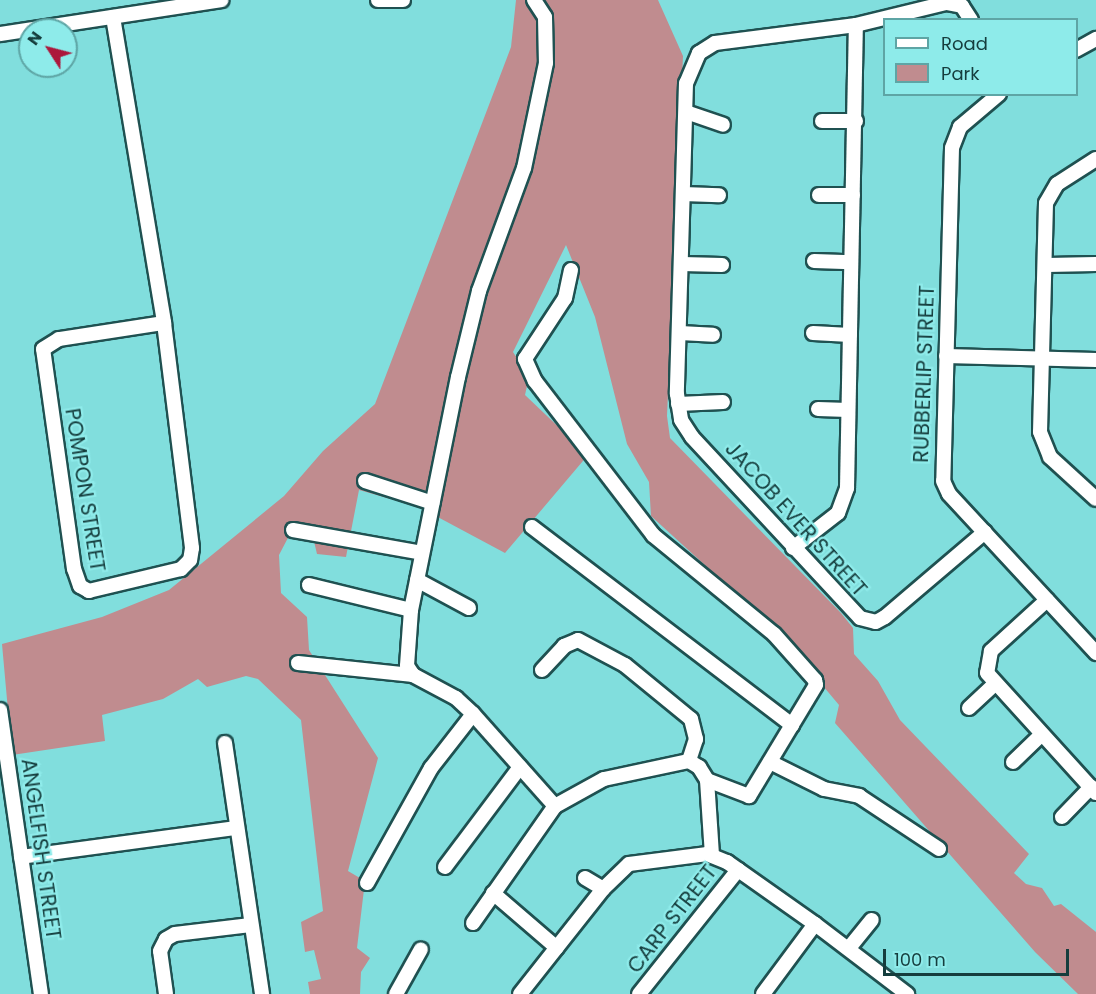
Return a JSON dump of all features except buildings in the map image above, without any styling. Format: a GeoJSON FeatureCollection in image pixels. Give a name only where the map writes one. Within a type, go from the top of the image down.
{"type":"FeatureCollection","features":[{"type":"Feature","properties":{"kind":"street"},"geometry":{"type":"LineString","coordinates":[[0,34],[221,0]]}},
{"type":"Feature","properties":{"kind":"street"},"geometry":{"type":"LineString","coordinates":[[378,0],[403,0]]}},
{"type":"Feature","properties":{"kind":"street"},"geometry":{"type":"LineString","coordinates":[[413,675],[406,666],[411,610],[433,502],[479,291],[524,168],[546,63],[544,17],[534,0]]}},
{"type":"Feature","properties":{"kind":"street","name":"JACOB EVER STREET"},"geometry":{"type":"LineString","coordinates":[[886,18],[951,3],[962,6],[970,18]]}},
{"type":"Feature","properties":{"kind":"street","name":"POMPON STREET"},"geometry":{"type":"LineString","coordinates":[[113,17],[164,323],[192,554],[181,569],[89,591],[80,586],[74,569],[43,349],[59,339],[164,323]]}},
{"type":"Feature","properties":{"kind":"street","name":"JACOB EVER STREET"},"geometry":{"type":"LineString","coordinates":[[883,19],[856,25],[710,45],[690,67],[683,194],[678,404],[692,437],[854,615],[876,622],[985,532]]}},
{"type":"Feature","properties":{"kind":"street"},"geometry":{"type":"LineString","coordinates":[[793,548],[838,513],[844,501],[856,121],[856,25]]}},
{"type":"Feature","properties":{"kind":"street"},"geometry":{"type":"LineString","coordinates":[[1078,49],[1096,39]]}},
{"type":"Feature","properties":{"kind":"street","name":"RUBBERLIP STREET"},"geometry":{"type":"LineString","coordinates":[[996,96],[973,113],[953,142],[943,481],[949,494],[1096,653]]}},
{"type":"Feature","properties":{"kind":"street"},"geometry":{"type":"LineString","coordinates":[[686,112],[723,124]]}},
{"type":"Feature","properties":{"kind":"street"},"geometry":{"type":"LineString","coordinates":[[822,121],[856,121]]}},
{"type":"Feature","properties":{"kind":"street"},"geometry":{"type":"LineString","coordinates":[[1096,159],[1062,180],[1050,193],[1045,208],[1047,264],[1042,446],[1096,499]]}},
{"type":"Feature","properties":{"kind":"street"},"geometry":{"type":"LineString","coordinates":[[683,194],[719,195]]}},
{"type":"Feature","properties":{"kind":"street"},"geometry":{"type":"LineString","coordinates":[[819,195],[853,195]]}},
{"type":"Feature","properties":{"kind":"street"},"geometry":{"type":"LineString","coordinates":[[814,261],[851,262]]}},
{"type":"Feature","properties":{"kind":"street"},"geometry":{"type":"LineString","coordinates":[[682,264],[722,265]]}},
{"type":"Feature","properties":{"kind":"street"},"geometry":{"type":"LineString","coordinates":[[1047,264],[1096,264]]}},
{"type":"Feature","properties":{"kind":"street"},"geometry":{"type":"LineString","coordinates":[[571,270],[565,298],[528,353],[525,364],[570,430],[652,535],[774,634],[815,680],[816,685],[770,762],[746,797],[707,780]]}},
{"type":"Feature","properties":{"kind":"street"},"geometry":{"type":"LineString","coordinates":[[680,333],[713,335]]}},
{"type":"Feature","properties":{"kind":"street"},"geometry":{"type":"LineString","coordinates":[[813,333],[850,335]]}},
{"type":"Feature","properties":{"kind":"street"},"geometry":{"type":"LineString","coordinates":[[946,356],[1096,360]]}},
{"type":"Feature","properties":{"kind":"street"},"geometry":{"type":"LineString","coordinates":[[678,404],[723,402]]}},
{"type":"Feature","properties":{"kind":"street"},"geometry":{"type":"LineString","coordinates":[[818,410],[848,410]]}},
{"type":"Feature","properties":{"kind":"street"},"geometry":{"type":"LineString","coordinates":[[364,481],[433,502]]}},
{"type":"Feature","properties":{"kind":"street"},"geometry":{"type":"LineString","coordinates":[[532,527],[792,725]]}},
{"type":"Feature","properties":{"kind":"street"},"geometry":{"type":"LineString","coordinates":[[293,530],[422,553]]}},
{"type":"Feature","properties":{"kind":"street"},"geometry":{"type":"LineString","coordinates":[[417,580],[469,608]]}},
{"type":"Feature","properties":{"kind":"street"},"geometry":{"type":"LineString","coordinates":[[309,585],[411,610]]}},
{"type":"Feature","properties":{"kind":"street"},"geometry":{"type":"LineString","coordinates":[[1047,600],[991,651],[986,667],[995,684],[1093,790],[1062,817]]}},
{"type":"Feature","properties":{"kind":"street"},"geometry":{"type":"LineString","coordinates":[[542,670],[564,646],[578,640],[625,665],[691,719],[696,739],[689,761]]}},
{"type":"Feature","properties":{"kind":"street"},"geometry":{"type":"LineString","coordinates":[[298,663],[413,675],[456,698],[555,806]]}},
{"type":"Feature","properties":{"kind":"street"},"geometry":{"type":"LineString","coordinates":[[969,708],[995,684]]}},
{"type":"Feature","properties":{"kind":"street","name":"ANGELFISH STREET"},"geometry":{"type":"LineString","coordinates":[[0,710],[40,994]]}},
{"type":"Feature","properties":{"kind":"street"},"geometry":{"type":"LineString","coordinates":[[367,883],[431,768],[473,714]]}},
{"type":"Feature","properties":{"kind":"street"},"geometry":{"type":"LineString","coordinates":[[1013,762],[1042,734]]}},
{"type":"Feature","properties":{"kind":"street"},"geometry":{"type":"LineString","coordinates":[[225,743],[235,828],[262,994]]}},
{"type":"Feature","properties":{"kind":"street"},"geometry":{"type":"LineString","coordinates":[[473,923],[555,806],[604,779],[689,761],[699,767],[707,780],[712,856]]}},
{"type":"Feature","properties":{"kind":"street"},"geometry":{"type":"LineString","coordinates":[[770,762],[824,789],[859,796],[939,849]]}},
{"type":"Feature","properties":{"kind":"street"},"geometry":{"type":"LineString","coordinates":[[445,867],[520,767]]}},
{"type":"Feature","properties":{"kind":"street"},"geometry":{"type":"LineString","coordinates":[[21,857],[235,828]]}},
{"type":"Feature","properties":{"kind":"street"},"geometry":{"type":"LineString","coordinates":[[520,994],[603,889],[636,861],[712,856],[738,870],[849,948],[907,994]]}},
{"type":"Feature","properties":{"kind":"street","name":"CARP STREET"},"geometry":{"type":"LineString","coordinates":[[639,994],[738,870]]}},
{"type":"Feature","properties":{"kind":"street"},"geometry":{"type":"LineString","coordinates":[[585,878],[603,889]]}},
{"type":"Feature","properties":{"kind":"street"},"geometry":{"type":"LineString","coordinates":[[493,893],[557,948]]}},
{"type":"Feature","properties":{"kind":"street"},"geometry":{"type":"LineString","coordinates":[[849,948],[872,920]]}},
{"type":"Feature","properties":{"kind":"street"},"geometry":{"type":"LineString","coordinates":[[763,994],[815,924]]}},
{"type":"Feature","properties":{"kind":"street"},"geometry":{"type":"LineString","coordinates":[[166,994],[160,951],[166,939],[175,934],[250,925]]}},
{"type":"Feature","properties":{"kind":"street"},"geometry":{"type":"LineString","coordinates":[[396,994],[420,950]]}},
{"type":"Feature","properties":{"kind":"green space"},"geometry":{"type":"Polygon","coordinates":[[[516,0],[658,0],[683,56],[667,416],[670,438],[853,628],[854,654],[878,681],[900,720],[1029,854],[1014,873],[1026,884],[1042,888],[1054,906],[1061,904],[1096,932],[1096,994],[1078,994],[1035,952],[835,723],[839,705],[776,630],[651,516],[649,482],[627,444],[595,317],[566,245],[513,352],[529,377],[525,395],[588,455],[505,553],[419,507],[359,490],[346,557],[317,554],[312,533],[291,532],[279,555],[281,593],[307,617],[309,650],[378,758],[348,871],[365,881],[357,948],[370,958],[361,972],[360,994],[310,994],[308,982],[321,979],[314,950],[305,952],[301,922],[323,911],[301,720],[258,679],[246,676],[207,687],[198,679],[163,699],[102,715],[105,741],[12,755],[2,644],[102,617],[169,590],[284,496],[323,451],[375,404],[511,47],[516,0]]]}}]}
